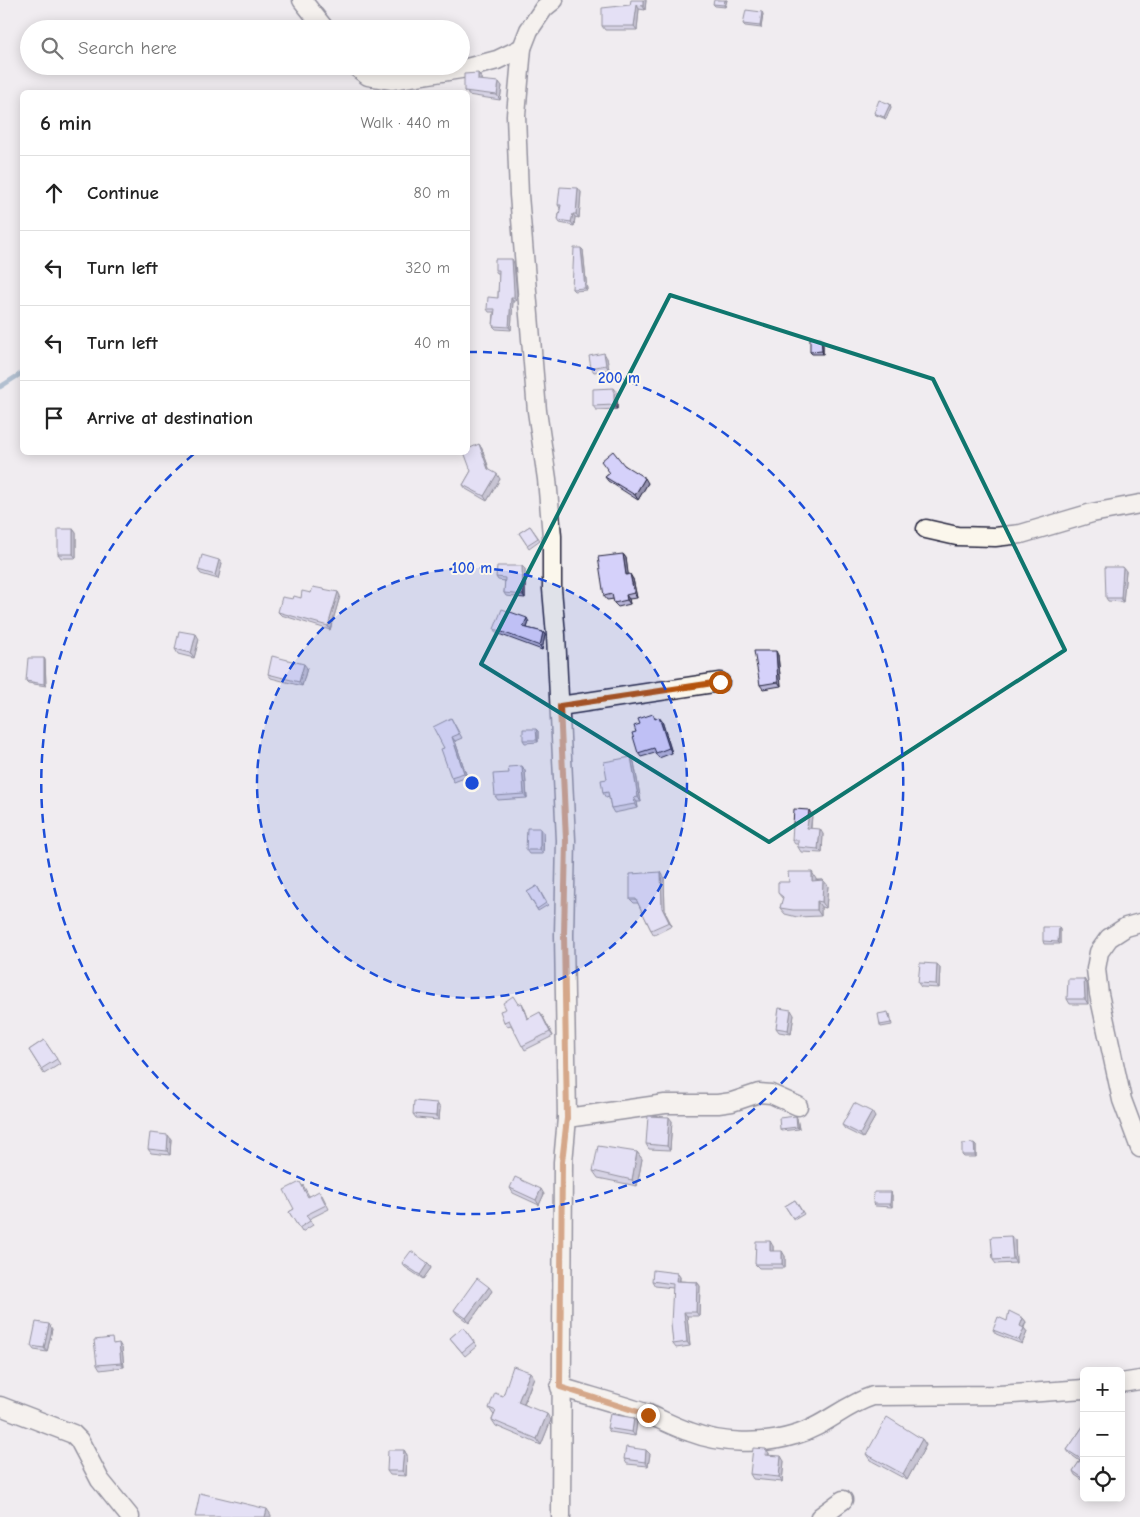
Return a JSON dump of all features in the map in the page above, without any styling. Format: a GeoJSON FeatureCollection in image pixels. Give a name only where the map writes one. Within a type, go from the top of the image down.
{"type":"FeatureCollection","features":[{"type":"Feature","properties":{"kind":"street"},"geometry":{"type":"LineString","coordinates":[[302,0],[318,20]]}},
{"type":"Feature","properties":{"kind":"street"},"geometry":{"type":"LineString","coordinates":[[554,0],[544,8],[529,30],[522,48],[516,115],[519,195],[537,411],[548,479],[566,840],[564,935],[567,1118],[562,1162],[561,1517]]}},
{"type":"Feature","properties":{"kind":"street"},"geometry":{"type":"LineString","coordinates":[[470,67],[497,60],[522,48]]}},
{"type":"Feature","properties":{"kind":"street"},"geometry":{"type":"LineString","coordinates":[[367,75],[392,80],[423,75]]}},
{"type":"Feature","properties":{"kind":"street"},"geometry":{"type":"LineString","coordinates":[[926,528],[957,536],[995,538],[1021,534],[1092,513],[1140,504]]}},
{"type":"Feature","properties":{"kind":"street"},"geometry":{"type":"LineString","coordinates":[[560,706],[720,682]]}},
{"type":"Feature","properties":{"kind":"street"},"geometry":{"type":"LineString","coordinates":[[1140,923],[1126,927],[1109,938],[1099,952],[1096,969],[1099,994],[1122,1100],[1140,1148]]}},
{"type":"Feature","properties":{"kind":"street"},"geometry":{"type":"LineString","coordinates":[[567,1118],[665,1104],[718,1104],[759,1092],[771,1094],[798,1106]]}},
{"type":"Feature","properties":{"kind":"street"},"geometry":{"type":"LineString","coordinates":[[1125,1382],[1140,1380]]}},
{"type":"Feature","properties":{"kind":"street"},"geometry":{"type":"LineString","coordinates":[[560,1387],[648,1415],[691,1433],[721,1439],[762,1442],[795,1435],[822,1425],[855,1402],[873,1396],[1000,1395],[1080,1389]]}},
{"type":"Feature","properties":{"kind":"street"},"geometry":{"type":"LineString","coordinates":[[0,1406],[44,1424],[63,1429],[79,1440],[100,1480],[130,1517]]}},
{"type":"Feature","properties":{"kind":"street"},"geometry":{"type":"LineString","coordinates":[[820,1517],[843,1500]]}},
{"type":"Feature","properties":{"kind":"highlighted area"},"geometry":{"type":"Polygon","coordinates":[[[670,295],[933,379],[1065,650],[769,842],[481,664],[670,295]]]}},
{"type":"Feature","properties":{"kind":"building"},"geometry":{"type":"Polygon","coordinates":[[[631,0],[643,0],[643,6],[637,5],[634,26],[602,26],[602,8],[630,5],[631,0]]]}},
{"type":"Feature","properties":{"kind":"building"},"geometry":{"type":"Polygon","coordinates":[[[714,0],[725,0],[724,5],[713,4],[714,0]]]}},
{"type":"Feature","properties":{"kind":"building"},"geometry":{"type":"Polygon","coordinates":[[[746,10],[762,12],[760,26],[743,24],[746,10]]]}},
{"type":"Feature","properties":{"kind":"building"},"geometry":{"type":"Polygon","coordinates":[[[478,73],[478,80],[499,82],[497,95],[464,90],[464,75],[478,73]]]}},
{"type":"Feature","properties":{"kind":"building"},"geometry":{"type":"Polygon","coordinates":[[[879,100],[890,104],[884,117],[874,113],[879,100]]]}},
{"type":"Feature","properties":{"kind":"building"},"geometry":{"type":"Polygon","coordinates":[[[560,187],[578,188],[576,214],[573,214],[571,222],[558,220],[561,205],[558,205],[560,187]]]}},
{"type":"Feature","properties":{"kind":"building"},"geometry":{"type":"Polygon","coordinates":[[[574,248],[581,248],[585,288],[572,289],[574,248]]]}},
{"type":"Feature","properties":{"kind":"building"},"geometry":{"type":"Polygon","coordinates":[[[495,259],[512,259],[514,298],[511,298],[509,327],[493,326],[495,309],[487,309],[488,297],[498,298],[499,270],[495,270],[495,259]]]}},
{"type":"Feature","properties":{"kind":"building"},"geometry":{"type":"Polygon","coordinates":[[[810,338],[821,338],[822,351],[810,352],[810,338]]]}},
{"type":"Feature","properties":{"kind":"building"},"geometry":{"type":"Polygon","coordinates":[[[604,353],[606,365],[591,368],[589,356],[604,353]]]}},
{"type":"Feature","properties":{"kind":"building"},"geometry":{"type":"Polygon","coordinates":[[[614,388],[614,405],[593,406],[593,389],[614,388]]]}},
{"type":"Feature","properties":{"kind":"building"},"geometry":{"type":"Polygon","coordinates":[[[479,444],[488,469],[497,474],[484,496],[463,485],[471,471],[465,455],[470,455],[470,448],[479,444]]]}},
{"type":"Feature","properties":{"kind":"building"},"geometry":{"type":"Polygon","coordinates":[[[613,451],[624,465],[645,478],[635,495],[605,477],[610,473],[601,461],[613,451]]]}},
{"type":"Feature","properties":{"kind":"building"},"geometry":{"type":"Polygon","coordinates":[[[530,526],[538,538],[527,545],[519,533],[530,526]]]}},
{"type":"Feature","properties":{"kind":"building"},"geometry":{"type":"Polygon","coordinates":[[[58,529],[73,529],[73,554],[58,554],[58,529]]]}},
{"type":"Feature","properties":{"kind":"building"},"geometry":{"type":"Polygon","coordinates":[[[623,554],[626,575],[630,574],[634,593],[626,595],[627,600],[614,603],[612,594],[604,596],[598,557],[623,554]]]}},
{"type":"Feature","properties":{"kind":"building"},"geometry":{"type":"Polygon","coordinates":[[[202,555],[219,560],[215,575],[198,570],[202,555]]]}},
{"type":"Feature","properties":{"kind":"building"},"geometry":{"type":"Polygon","coordinates":[[[497,566],[522,566],[523,595],[504,593],[505,578],[496,577],[497,566]]]}},
{"type":"Feature","properties":{"kind":"building"},"geometry":{"type":"Polygon","coordinates":[[[1105,567],[1123,567],[1121,598],[1106,598],[1105,567]]]}},
{"type":"Feature","properties":{"kind":"building"},"geometry":{"type":"Polygon","coordinates":[[[313,587],[338,592],[328,626],[278,612],[282,597],[293,599],[294,596],[301,598],[302,591],[311,593],[313,587]]]}},
{"type":"Feature","properties":{"kind":"building"},"geometry":{"type":"Polygon","coordinates":[[[502,609],[527,618],[523,627],[543,632],[540,646],[494,629],[502,609]]]}},
{"type":"Feature","properties":{"kind":"building"},"geometry":{"type":"Polygon","coordinates":[[[179,631],[196,634],[191,653],[175,649],[179,631]]]}},
{"type":"Feature","properties":{"kind":"building"},"geometry":{"type":"Polygon","coordinates":[[[754,651],[776,651],[778,682],[760,685],[754,651]]]}},
{"type":"Feature","properties":{"kind":"building"},"geometry":{"type":"Polygon","coordinates":[[[272,656],[304,664],[299,682],[268,674],[272,656]]]}},
{"type":"Feature","properties":{"kind":"building"},"geometry":{"type":"Polygon","coordinates":[[[28,658],[44,658],[44,684],[26,681],[28,658]]]}},
{"type":"Feature","properties":{"kind":"building"},"geometry":{"type":"Polygon","coordinates":[[[653,714],[655,719],[659,717],[669,748],[656,753],[654,748],[638,753],[632,733],[636,732],[634,726],[640,724],[638,719],[653,714]]]}},
{"type":"Feature","properties":{"kind":"building"},"geometry":{"type":"Polygon","coordinates":[[[451,718],[459,734],[452,737],[464,773],[451,777],[441,749],[444,748],[433,727],[451,718]]]}},
{"type":"Feature","properties":{"kind":"building"},"geometry":{"type":"Polygon","coordinates":[[[523,729],[536,729],[537,740],[523,740],[523,729]]]}},
{"type":"Feature","properties":{"kind":"building"},"geometry":{"type":"Polygon","coordinates":[[[631,757],[638,797],[634,798],[635,804],[611,808],[608,792],[603,793],[601,780],[607,779],[604,762],[631,757]]]}},
{"type":"Feature","properties":{"kind":"building"},"geometry":{"type":"Polygon","coordinates":[[[522,766],[524,794],[495,796],[493,774],[509,773],[508,767],[522,766]]]}},
{"type":"Feature","properties":{"kind":"building"},"geometry":{"type":"Polygon","coordinates":[[[794,809],[809,810],[807,828],[820,829],[818,849],[798,847],[798,840],[792,840],[794,809]]]}},
{"type":"Feature","properties":{"kind":"building"},"geometry":{"type":"Polygon","coordinates":[[[527,828],[540,828],[540,850],[526,850],[527,828]]]}},
{"type":"Feature","properties":{"kind":"building"},"geometry":{"type":"Polygon","coordinates":[[[661,872],[662,908],[669,922],[651,930],[636,899],[630,899],[630,874],[661,872]]]}},
{"type":"Feature","properties":{"kind":"building"},"geometry":{"type":"Polygon","coordinates":[[[788,872],[812,872],[812,881],[823,880],[822,902],[817,901],[817,910],[780,908],[783,897],[778,893],[778,882],[789,882],[788,872]]]}},
{"type":"Feature","properties":{"kind":"building"},"geometry":{"type":"Polygon","coordinates":[[[537,886],[546,903],[537,909],[527,892],[537,886]]]}},
{"type":"Feature","properties":{"kind":"building"},"geometry":{"type":"Polygon","coordinates":[[[1043,927],[1059,927],[1058,942],[1043,941],[1043,927]]]}},
{"type":"Feature","properties":{"kind":"building"},"geometry":{"type":"Polygon","coordinates":[[[920,963],[937,964],[936,984],[918,983],[920,963]]]}},
{"type":"Feature","properties":{"kind":"building"},"geometry":{"type":"Polygon","coordinates":[[[1068,979],[1084,979],[1085,999],[1067,999],[1068,979]]]}},
{"type":"Feature","properties":{"kind":"building"},"geometry":{"type":"Polygon","coordinates":[[[513,996],[518,1004],[522,1003],[527,1019],[540,1012],[550,1032],[522,1046],[509,1020],[504,1022],[500,1011],[506,1009],[503,1003],[513,996]]]}},
{"type":"Feature","properties":{"kind":"building"},"geometry":{"type":"Polygon","coordinates":[[[779,1008],[791,1010],[788,1030],[776,1028],[779,1008]]]}},
{"type":"Feature","properties":{"kind":"building"},"geometry":{"type":"Polygon","coordinates":[[[888,1012],[891,1023],[880,1025],[878,1014],[888,1012]]]}},
{"type":"Feature","properties":{"kind":"building"},"geometry":{"type":"Polygon","coordinates":[[[44,1040],[57,1059],[41,1069],[29,1050],[44,1040]]]}},
{"type":"Feature","properties":{"kind":"building"},"geometry":{"type":"Polygon","coordinates":[[[414,1101],[437,1103],[436,1116],[413,1114],[414,1101]]]}},
{"type":"Feature","properties":{"kind":"building"},"geometry":{"type":"Polygon","coordinates":[[[854,1103],[872,1112],[860,1134],[842,1125],[854,1103]]]}},
{"type":"Feature","properties":{"kind":"building"},"geometry":{"type":"Polygon","coordinates":[[[648,1116],[669,1117],[667,1146],[646,1144],[648,1116]]]}},
{"type":"Feature","properties":{"kind":"building"},"geometry":{"type":"Polygon","coordinates":[[[796,1116],[797,1127],[780,1129],[779,1118],[796,1116]]]}},
{"type":"Feature","properties":{"kind":"building"},"geometry":{"type":"Polygon","coordinates":[[[150,1133],[168,1135],[167,1151],[148,1149],[150,1133]]]}},
{"type":"Feature","properties":{"kind":"building"},"geometry":{"type":"Polygon","coordinates":[[[974,1143],[975,1155],[962,1155],[962,1144],[974,1143]]]}},
{"type":"Feature","properties":{"kind":"building"},"geometry":{"type":"Polygon","coordinates":[[[598,1146],[637,1152],[632,1180],[593,1171],[598,1146]]]}},
{"type":"Feature","properties":{"kind":"building"},"geometry":{"type":"Polygon","coordinates":[[[515,1177],[541,1189],[536,1200],[510,1188],[515,1177]]]}},
{"type":"Feature","properties":{"kind":"building"},"geometry":{"type":"Polygon","coordinates":[[[300,1182],[308,1197],[319,1191],[326,1205],[306,1215],[310,1221],[299,1228],[289,1212],[294,1209],[284,1190],[300,1182]]]}},
{"type":"Feature","properties":{"kind":"building"},"geometry":{"type":"Polygon","coordinates":[[[874,1192],[891,1192],[890,1204],[873,1204],[874,1192]]]}},
{"type":"Feature","properties":{"kind":"building"},"geometry":{"type":"Polygon","coordinates":[[[795,1200],[802,1212],[793,1218],[785,1206],[795,1200]]]}},
{"type":"Feature","properties":{"kind":"building"},"geometry":{"type":"Polygon","coordinates":[[[1011,1236],[1013,1259],[993,1260],[991,1237],[1011,1236]]]}},
{"type":"Feature","properties":{"kind":"building"},"geometry":{"type":"Polygon","coordinates":[[[756,1241],[770,1241],[770,1251],[782,1251],[782,1264],[755,1264],[756,1241]]]}},
{"type":"Feature","properties":{"kind":"building"},"geometry":{"type":"Polygon","coordinates":[[[411,1251],[428,1263],[420,1275],[402,1263],[411,1251]]]}},
{"type":"Feature","properties":{"kind":"building"},"geometry":{"type":"Polygon","coordinates":[[[653,1270],[677,1273],[676,1281],[697,1282],[696,1312],[684,1312],[687,1342],[673,1344],[671,1324],[673,1284],[652,1281],[653,1270]]]}},
{"type":"Feature","properties":{"kind":"building"},"geometry":{"type":"Polygon","coordinates":[[[477,1278],[489,1287],[466,1318],[454,1310],[477,1278]]]}},
{"type":"Feature","properties":{"kind":"building"},"geometry":{"type":"Polygon","coordinates":[[[1009,1311],[1023,1318],[1020,1326],[1024,1328],[1019,1340],[993,1330],[998,1317],[1007,1321],[1009,1311]]]}},
{"type":"Feature","properties":{"kind":"building"},"geometry":{"type":"Polygon","coordinates":[[[36,1322],[49,1324],[44,1348],[31,1346],[36,1322]]]}},
{"type":"Feature","properties":{"kind":"building"},"geometry":{"type":"Polygon","coordinates":[[[463,1327],[474,1342],[462,1352],[450,1338],[463,1327]]]}},
{"type":"Feature","properties":{"kind":"building"},"geometry":{"type":"Polygon","coordinates":[[[112,1338],[113,1344],[119,1343],[121,1363],[97,1365],[94,1340],[112,1338]]]}},
{"type":"Feature","properties":{"kind":"building"},"geometry":{"type":"Polygon","coordinates":[[[513,1366],[530,1372],[518,1402],[547,1414],[537,1439],[492,1420],[496,1411],[489,1408],[495,1393],[503,1396],[513,1366]]]}},
{"type":"Feature","properties":{"kind":"building"},"geometry":{"type":"Polygon","coordinates":[[[610,1414],[634,1418],[632,1432],[607,1428],[610,1414]]]}},
{"type":"Feature","properties":{"kind":"building"},"geometry":{"type":"Polygon","coordinates":[[[887,1417],[922,1439],[903,1474],[866,1454],[887,1417]]]}},
{"type":"Feature","properties":{"kind":"building"},"geometry":{"type":"Polygon","coordinates":[[[1080,1431],[1080,1458],[1067,1450],[1080,1431]]]}},
{"type":"Feature","properties":{"kind":"building"},"geometry":{"type":"Polygon","coordinates":[[[626,1447],[646,1450],[645,1462],[624,1459],[626,1447]]]}},
{"type":"Feature","properties":{"kind":"building"},"geometry":{"type":"Polygon","coordinates":[[[753,1448],[766,1449],[765,1455],[781,1456],[779,1477],[750,1474],[753,1448]]]}},
{"type":"Feature","properties":{"kind":"building"},"geometry":{"type":"Polygon","coordinates":[[[388,1450],[404,1450],[402,1471],[387,1471],[388,1450]]]}},
{"type":"Feature","properties":{"kind":"building"},"geometry":{"type":"Polygon","coordinates":[[[1080,1460],[1080,1476],[1073,1471],[1080,1460]]]}},
{"type":"Feature","properties":{"kind":"building"},"geometry":{"type":"Polygon","coordinates":[[[200,1493],[267,1509],[265,1517],[195,1517],[200,1493]]]}},
{"type":"Feature","properties":{"kind":"waterway"},"geometry":{"type":"LineString","coordinates":[[0,387],[20,374]]}},
{"type":"Feature","properties":{"kind":"route"},"geometry":{"type":"LineString","coordinates":[[648,1415],[560,1387],[564,1219],[562,1162],[567,1118],[564,935],[566,840],[560,706],[720,682]]}}]}
